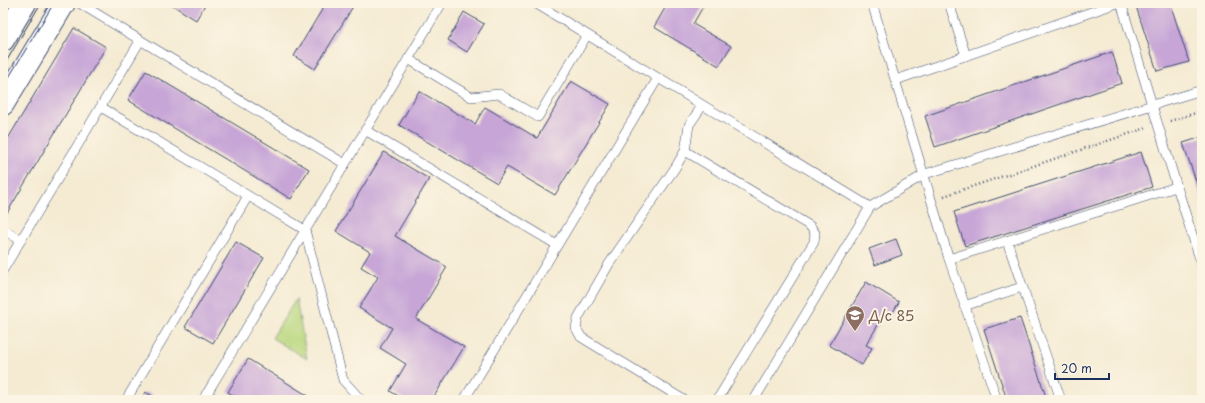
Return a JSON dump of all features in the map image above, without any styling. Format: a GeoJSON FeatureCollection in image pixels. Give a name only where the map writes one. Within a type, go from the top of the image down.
{"type":"FeatureCollection","features":[{"type":"Feature","properties":{"kind":"main road"},"geometry":{"type":"LineString","coordinates":[[3,40],[25,3]]}},
{"type":"Feature","properties":{"kind":"main road"},"geometry":{"type":"LineString","coordinates":[[3,104],[64,3]]}},
{"type":"Feature","properties":{"kind":"lane"},"geometry":{"type":"LineString","coordinates":[[79,3],[345,164]]}},
{"type":"Feature","properties":{"kind":"lane"},"geometry":{"type":"LineString","coordinates":[[216,400],[205,397],[442,3]]}},
{"type":"Feature","properties":{"kind":"lane"},"geometry":{"type":"LineString","coordinates":[[535,3],[702,106],[870,206]]}},
{"type":"Feature","properties":{"kind":"lane"},"geometry":{"type":"LineString","coordinates":[[872,3],[933,200],[949,259],[964,306],[998,400]]}},
{"type":"Feature","properties":{"kind":"lane"},"geometry":{"type":"LineString","coordinates":[[949,3],[966,56]]}},
{"type":"Feature","properties":{"kind":"lane"},"geometry":{"type":"LineString","coordinates":[[896,80],[1117,3]]}},
{"type":"Feature","properties":{"kind":"lane"},"geometry":{"type":"LineString","coordinates":[[1121,3],[1153,105],[1176,187],[1202,265]]}},
{"type":"Feature","properties":{"kind":"lane"},"geometry":{"type":"LineString","coordinates":[[408,59],[471,97],[499,94],[538,117],[587,35]]}},
{"type":"Feature","properties":{"kind":"lane"},"geometry":{"type":"LineString","coordinates":[[3,270],[140,40]]}},
{"type":"Feature","properties":{"kind":"lane"},"geometry":{"type":"LineString","coordinates":[[464,400],[658,78]]}},
{"type":"Feature","properties":{"kind":"lane"},"geometry":{"type":"LineString","coordinates":[[754,400],[870,206],[925,174],[1202,90]]}},
{"type":"Feature","properties":{"kind":"lane"},"geometry":{"type":"LineString","coordinates":[[684,400],[582,337],[576,328],[578,318],[609,264],[685,151],[689,125],[702,106]]}},
{"type":"Feature","properties":{"kind":"lane"},"geometry":{"type":"LineString","coordinates":[[101,107],[305,230],[344,380],[361,400]]}},
{"type":"Feature","properties":{"kind":"lane"},"geometry":{"type":"LineString","coordinates":[[365,130],[558,245]]}},
{"type":"Feature","properties":{"kind":"lane"},"geometry":{"type":"LineString","coordinates":[[685,151],[810,226],[815,233],[814,242],[717,400]]}},
{"type":"Feature","properties":{"kind":"lane"},"geometry":{"type":"LineString","coordinates":[[949,259],[1176,187]]}},
{"type":"Feature","properties":{"kind":"lane"},"geometry":{"type":"LineString","coordinates":[[126,400],[248,196]]}},
{"type":"Feature","properties":{"kind":"lane"},"geometry":{"type":"LineString","coordinates":[[3,230],[21,240]]}},
{"type":"Feature","properties":{"kind":"lane"},"geometry":{"type":"LineString","coordinates":[[1007,241],[1061,400]]}},
{"type":"Feature","properties":{"kind":"lane"},"geometry":{"type":"LineString","coordinates":[[964,306],[1022,287]]}},
{"type":"Feature","properties":{"kind":"path"},"geometry":{"type":"LineString","coordinates":[[933,200],[1158,124],[1202,111]]}},
{"type":"Feature","properties":{"kind":"green space"},"geometry":{"type":"Polygon","coordinates":[[[296,299],[307,359],[272,338],[296,299]]]}},
{"type":"Feature","properties":{"kind":"building"},"geometry":{"type":"Polygon","coordinates":[[[169,3],[206,3],[196,20],[169,3]]]}},
{"type":"Feature","properties":{"kind":"building"},"geometry":{"type":"Polygon","coordinates":[[[315,3],[355,3],[315,69],[294,56],[323,8],[315,3]]]}},
{"type":"Feature","properties":{"kind":"building"},"geometry":{"type":"Polygon","coordinates":[[[668,3],[705,3],[693,24],[731,46],[719,66],[654,27],[668,3]]]}},
{"type":"Feature","properties":{"kind":"building"},"geometry":{"type":"Polygon","coordinates":[[[1135,3],[1170,3],[1189,62],[1157,71],[1135,3]]]}},
{"type":"Feature","properties":{"kind":"building"},"geometry":{"type":"Polygon","coordinates":[[[464,12],[484,24],[467,52],[448,40],[464,12]]]}},
{"type":"Feature","properties":{"kind":"building"},"geometry":{"type":"Polygon","coordinates":[[[74,28],[106,47],[4,218],[3,147],[74,28]]]}},
{"type":"Feature","properties":{"kind":"building"},"geometry":{"type":"Polygon","coordinates":[[[1112,52],[1122,83],[935,147],[925,116],[1112,52]]]}},
{"type":"Feature","properties":{"kind":"building"},"geometry":{"type":"Polygon","coordinates":[[[146,71],[309,169],[291,199],[128,100],[146,71]]]}},
{"type":"Feature","properties":{"kind":"building"},"geometry":{"type":"Polygon","coordinates":[[[571,81],[610,104],[555,195],[507,167],[497,183],[399,125],[419,91],[475,124],[485,107],[537,138],[571,81]]]}},
{"type":"Feature","properties":{"kind":"building"},"geometry":{"type":"Polygon","coordinates":[[[1202,137],[1202,199],[1183,143],[1202,137]]]}},
{"type":"Feature","properties":{"kind":"building"},"geometry":{"type":"Polygon","coordinates":[[[384,152],[429,179],[395,236],[447,267],[416,319],[464,347],[432,400],[405,400],[390,391],[406,364],[380,348],[392,328],[359,308],[378,277],[361,267],[370,252],[336,231],[384,152]]]}},
{"type":"Feature","properties":{"kind":"building"},"geometry":{"type":"Polygon","coordinates":[[[1141,152],[1152,187],[965,246],[954,212],[1141,152]]]}},
{"type":"Feature","properties":{"kind":"building"},"geometry":{"type":"Polygon","coordinates":[[[896,239],[902,255],[875,265],[869,249],[896,239]]]}},
{"type":"Feature","properties":{"kind":"building"},"geometry":{"type":"Polygon","coordinates":[[[236,242],[264,258],[213,343],[185,327],[236,242]]]}},
{"type":"Feature","properties":{"kind":"building","name":"Д/с 85"},"geometry":{"type":"Polygon","coordinates":[[[866,282],[899,302],[889,319],[884,315],[866,345],[872,348],[862,365],[829,345],[866,282]]]}},
{"type":"Feature","properties":{"kind":"building"},"geometry":{"type":"Polygon","coordinates":[[[1020,318],[1047,400],[1007,400],[984,329],[1020,318]]]}},
{"type":"Feature","properties":{"kind":"building"},"geometry":{"type":"Polygon","coordinates":[[[248,359],[315,400],[240,400],[228,392],[248,359]]]}},
{"type":"Feature","properties":{"kind":"building"},"geometry":{"type":"Polygon","coordinates":[[[146,392],[158,400],[141,400],[146,392]]]}},
{"type":"Feature","properties":{"kind":"tram line"},"geometry":{"type":"LineString","coordinates":[[3,67],[41,3]]}},
{"type":"Feature","properties":{"kind":"tram line"},"geometry":{"type":"LineString","coordinates":[[3,87],[54,3]]}},
{"type":"Feature","properties":{"kind":"place","name":"Д/с 85"},"geometry":{"type":"Point","coordinates":[855,332]}}]}
